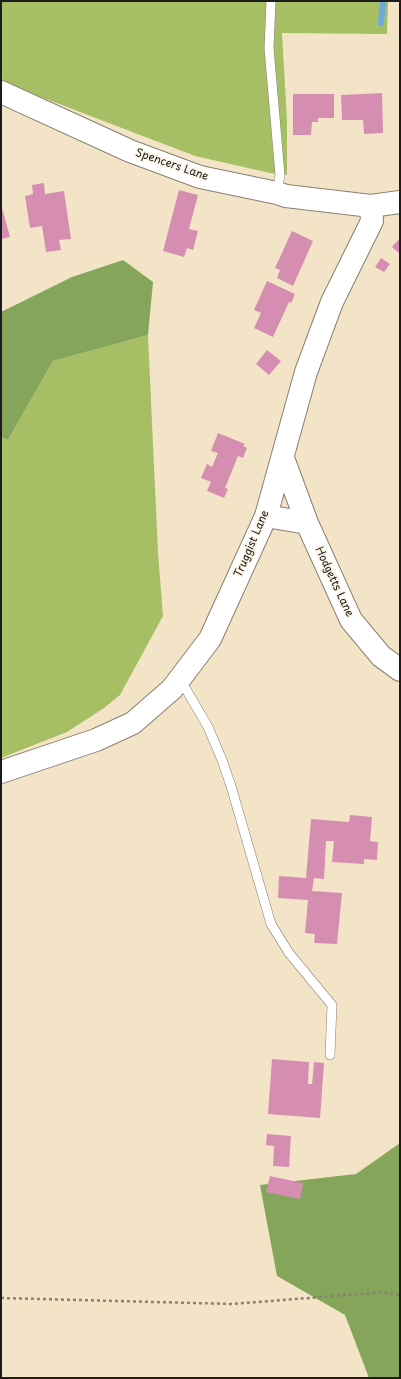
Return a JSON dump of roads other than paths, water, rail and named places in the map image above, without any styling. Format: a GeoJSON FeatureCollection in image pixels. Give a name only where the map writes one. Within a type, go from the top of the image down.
{"type":"FeatureCollection","features":[{"type":"Feature","properties":{"kind":"street","name":"Spencers Lane"},"geometry":{"type":"LineString","coordinates":[[1,92],[130,151],[200,177],[286,196],[371,206],[400,202]]}},
{"type":"Feature","properties":{"kind":"street","name":"Truggist Lane"},"geometry":{"type":"LineString","coordinates":[[1,772],[96,740],[133,723],[172,689],[210,639],[266,516],[306,372],[332,302],[372,221],[371,206]]}},
{"type":"Feature","properties":{"kind":"street","name":"Hodgetts Lane"},"geometry":{"type":"LineString","coordinates":[[283,458],[307,523],[352,620],[381,656],[400,670]]}},
{"type":"Feature","properties":{"kind":"street"},"geometry":{"type":"LineString","coordinates":[[266,516],[307,523]]}},
{"type":"Feature","properties":{"kind":"lane"},"geometry":{"type":"LineString","coordinates":[[271,1],[269,48],[280,175],[277,193]]}},
{"type":"Feature","properties":{"kind":"lane"},"geometry":{"type":"LineString","coordinates":[[180,679],[208,727],[222,760],[271,924],[289,953],[332,1005],[330,1055]]}},
{"type":"Feature","properties":{"kind":"waterway"},"geometry":{"type":"LineString","coordinates":[[381,23],[383,1]]}}]}
